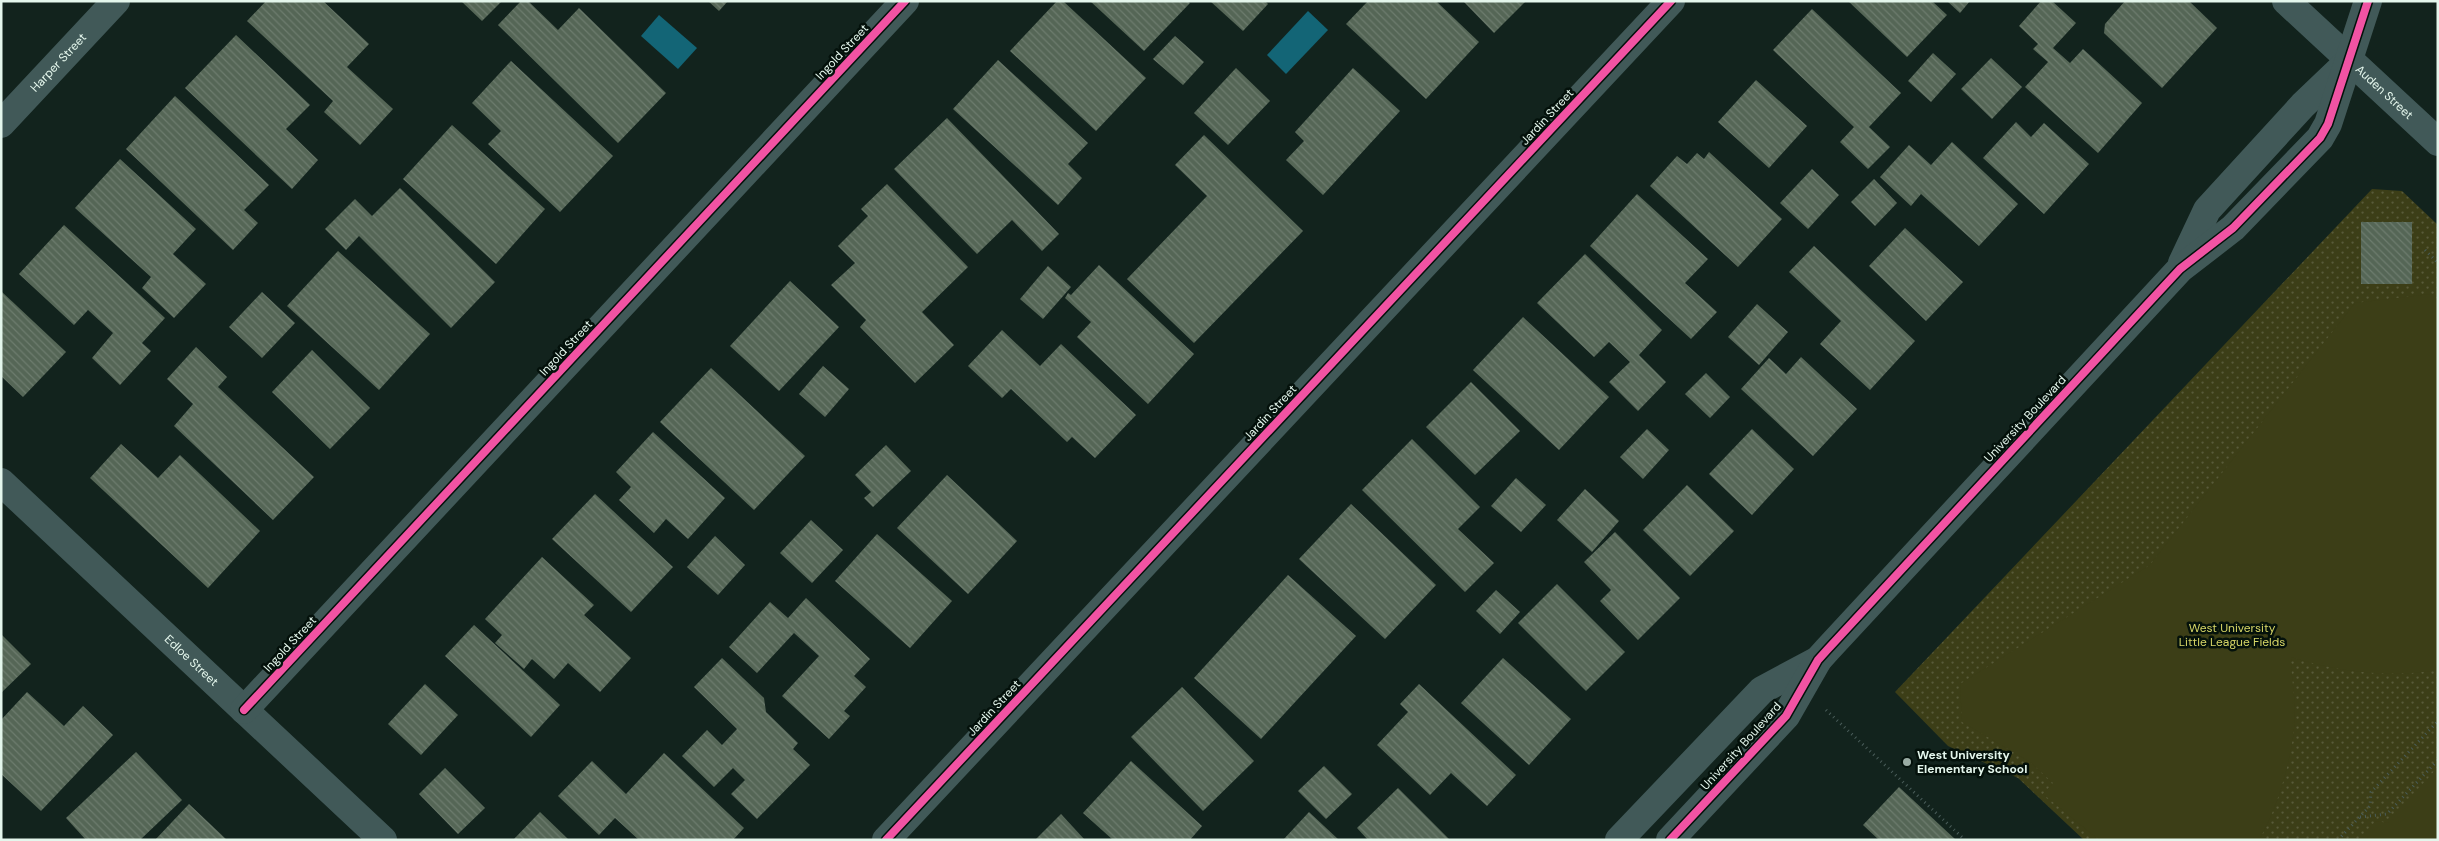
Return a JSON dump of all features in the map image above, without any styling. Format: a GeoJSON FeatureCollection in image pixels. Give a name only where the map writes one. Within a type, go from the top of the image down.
{"type":"FeatureCollection","features":[{"type":"Feature","properties":{"kind":"street","name":"Harper Street"},"geometry":{"type":"LineString","coordinates":[[1,124],[116,1]]}},
{"type":"Feature","properties":{"kind":"street","name":"Ingold Street"},"geometry":{"type":"LineString","coordinates":[[244,710],[905,1]]}},
{"type":"Feature","properties":{"kind":"street","name":"Jardin Street"},"geometry":{"type":"LineString","coordinates":[[886,840],[1671,1]]}},
{"type":"Feature","properties":{"kind":"street","name":"Auden Street"},"geometry":{"type":"LineString","coordinates":[[2286,1],[2438,142]]}},
{"type":"Feature","properties":{"kind":"street","name":"University Boulevard"},"geometry":{"type":"LineString","coordinates":[[1670,840],[1786,716],[1818,660],[2180,268],[2233,228],[2320,138],[2328,124],[2368,1]]}},
{"type":"Feature","properties":{"kind":"street","name":"Edloe Street"},"geometry":{"type":"LineString","coordinates":[[1,482],[383,840]]}},
{"type":"Feature","properties":{"kind":"street","name":"University Boulevard"},"geometry":{"type":"LineString","coordinates":[[1619,840],[1762,690],[1818,660]]}},
{"type":"Feature","properties":{"kind":"path"},"geometry":{"type":"LineString","coordinates":[[2425,250],[2438,263]]}},
{"type":"Feature","properties":{"kind":"path"},"geometry":{"type":"LineString","coordinates":[[2338,840],[2370,806],[2370,792],[2438,721]]}},
{"type":"Feature","properties":{"kind":"path"},"geometry":{"type":"LineString","coordinates":[[1851,734],[1965,840]]}},
{"type":"Feature","properties":{"kind":"path"},"geometry":{"type":"LineString","coordinates":[[2360,817],[2387,814],[2438,760]]}},
{"type":"Feature","properties":{"kind":"green space","name":"West University Little League Fields"},"geometry":{"type":"Polygon","coordinates":[[[2372,189],[2402,191],[2438,225],[2438,840],[2084,840],[2018,778],[1948,746],[1895,692],[2372,189]]]}},
{"type":"Feature","properties":{"kind":"green space","name":"West University Little League Fields"},"geometry":{"type":"Polygon","coordinates":[[[2430,294],[2438,302],[2438,670],[2401,673],[2364,672],[2345,670],[2291,657],[2295,715],[2292,746],[2284,779],[2266,827],[2259,840],[2099,840],[2043,794],[2053,783],[2030,762],[1962,722],[1960,684],[2150,565],[2355,303],[2430,294]]]}},
{"type":"Feature","properties":{"kind":"green space"},"geometry":{"type":"Polygon","coordinates":[[[2438,767],[2438,840],[2359,840],[2376,821],[2388,823],[2438,767]]]}},
{"type":"Feature","properties":{"kind":"water"},"geometry":{"type":"Polygon","coordinates":[[[1308,11],[1328,30],[1286,74],[1267,55],[1308,11]]]}},
{"type":"Feature","properties":{"kind":"water"},"geometry":{"type":"Polygon","coordinates":[[[659,15],[697,48],[678,69],[641,36],[659,15]]]}},
{"type":"Feature","properties":{"kind":"building"},"geometry":{"type":"Polygon","coordinates":[[[266,1],[323,1],[369,44],[347,67],[393,109],[360,145],[324,112],[333,101],[247,21],[266,1]]]}},
{"type":"Feature","properties":{"kind":"building"},"geometry":{"type":"Polygon","coordinates":[[[461,1],[502,1],[482,21],[461,1]]]}},
{"type":"Feature","properties":{"kind":"building"},"geometry":{"type":"Polygon","coordinates":[[[521,1],[528,1],[558,30],[579,8],[666,93],[618,143],[498,25],[521,1]]]}},
{"type":"Feature","properties":{"kind":"building"},"geometry":{"type":"Polygon","coordinates":[[[708,1],[728,1],[719,11],[708,1]]]}},
{"type":"Feature","properties":{"kind":"building"},"geometry":{"type":"Polygon","coordinates":[[[1057,1],[1063,1],[1146,78],[1096,131],[1010,51],[1057,1]]]}},
{"type":"Feature","properties":{"kind":"building"},"geometry":{"type":"Polygon","coordinates":[[[1090,1],[1188,1],[1190,3],[1144,51],[1090,1]]]}},
{"type":"Feature","properties":{"kind":"building"},"geometry":{"type":"Polygon","coordinates":[[[1210,1],[1265,1],[1268,4],[1243,31],[1210,1]]]}},
{"type":"Feature","properties":{"kind":"building"},"geometry":{"type":"Polygon","coordinates":[[[1368,1],[1436,1],[1479,42],[1426,99],[1346,24],[1368,1]]]}},
{"type":"Feature","properties":{"kind":"building"},"geometry":{"type":"Polygon","coordinates":[[[1463,1],[1526,1],[1494,33],[1463,1]]]}},
{"type":"Feature","properties":{"kind":"building"},"geometry":{"type":"Polygon","coordinates":[[[1848,1],[1932,1],[1947,15],[1907,57],[1848,1]]]}},
{"type":"Feature","properties":{"kind":"building"},"geometry":{"type":"Polygon","coordinates":[[[1947,1],[1970,1],[1960,13],[1947,1]]]}},
{"type":"Feature","properties":{"kind":"building"},"geometry":{"type":"Polygon","coordinates":[[[2041,1],[2052,1],[2076,23],[2053,48],[2070,63],[2083,49],[2142,103],[2098,153],[2025,87],[2048,62],[2033,49],[2038,44],[2019,26],[2041,1]]]}},
{"type":"Feature","properties":{"kind":"building"},"geometry":{"type":"Polygon","coordinates":[[[2125,1],[2189,1],[2217,28],[2162,88],[2104,33],[2105,24],[2125,1]]]}},
{"type":"Feature","properties":{"kind":"building"},"geometry":{"type":"Polygon","coordinates":[[[1812,9],[1901,93],[1869,127],[1890,147],[1868,169],[1840,142],[1854,127],[1773,50],[1812,9]]]}},
{"type":"Feature","properties":{"kind":"building"},"geometry":{"type":"Polygon","coordinates":[[[236,35],[310,105],[286,129],[318,160],[292,189],[185,88],[236,35]]]}},
{"type":"Feature","properties":{"kind":"building"},"geometry":{"type":"Polygon","coordinates":[[[1175,36],[1204,62],[1183,85],[1153,59],[1175,36]]]}},
{"type":"Feature","properties":{"kind":"building"},"geometry":{"type":"Polygon","coordinates":[[[1933,53],[1956,74],[1931,102],[1908,81],[1933,53]]]}},
{"type":"Feature","properties":{"kind":"building"},"geometry":{"type":"Polygon","coordinates":[[[1991,58],[2022,87],[1992,119],[1961,89],[1991,58]]]}},
{"type":"Feature","properties":{"kind":"building"},"geometry":{"type":"Polygon","coordinates":[[[998,60],[1088,143],[1068,164],[1082,178],[1058,205],[953,109],[998,60]]]}},
{"type":"Feature","properties":{"kind":"building"},"geometry":{"type":"Polygon","coordinates":[[[511,61],[613,156],[560,212],[488,144],[501,131],[472,103],[511,61]]]}},
{"type":"Feature","properties":{"kind":"building"},"geometry":{"type":"Polygon","coordinates":[[[1236,68],[1270,101],[1228,145],[1194,113],[1236,68]]]}},
{"type":"Feature","properties":{"kind":"building"},"geometry":{"type":"Polygon","coordinates":[[[1353,68],[1400,111],[1323,195],[1286,160],[1304,141],[1295,132],[1353,68]]]}},
{"type":"Feature","properties":{"kind":"building"},"geometry":{"type":"Polygon","coordinates":[[[1756,80],[1807,126],[1769,168],[1718,122],[1756,80]]]}},
{"type":"Feature","properties":{"kind":"building"},"geometry":{"type":"Polygon","coordinates":[[[175,96],[269,185],[244,210],[258,223],[233,250],[126,149],[175,96]]]}},
{"type":"Feature","properties":{"kind":"building"},"geometry":{"type":"Polygon","coordinates":[[[947,118],[1059,234],[1042,251],[1012,220],[977,254],[894,169],[947,118]]]}},
{"type":"Feature","properties":{"kind":"building"},"geometry":{"type":"Polygon","coordinates":[[[2016,122],[2031,137],[2044,123],[2089,164],[2044,214],[1983,158],[2016,122]]]}},
{"type":"Feature","properties":{"kind":"building"},"geometry":{"type":"Polygon","coordinates":[[[452,125],[545,209],[496,264],[403,179],[452,125]]]}},
{"type":"Feature","properties":{"kind":"building"},"geometry":{"type":"Polygon","coordinates":[[[1204,135],[1303,231],[1194,343],[1127,279],[1207,196],[1175,165],[1204,135]]]}},
{"type":"Feature","properties":{"kind":"building"},"geometry":{"type":"Polygon","coordinates":[[[1952,142],[2018,204],[1979,246],[1921,194],[1911,206],[1880,177],[1909,145],[1931,165],[1952,142]]]}},
{"type":"Feature","properties":{"kind":"building"},"geometry":{"type":"Polygon","coordinates":[[[1709,152],[1782,219],[1738,267],[1650,186],[1677,156],[1687,164],[1697,153],[1704,159],[1709,152]]]}},
{"type":"Feature","properties":{"kind":"building"},"geometry":{"type":"Polygon","coordinates":[[[120,159],[196,229],[173,254],[206,284],[174,318],[142,288],[151,277],[75,208],[120,159]]]}},
{"type":"Feature","properties":{"kind":"building"},"geometry":{"type":"Polygon","coordinates":[[[1812,169],[1839,195],[1808,229],[1780,203],[1812,169]]]}},
{"type":"Feature","properties":{"kind":"building"},"geometry":{"type":"Polygon","coordinates":[[[1874,179],[1897,203],[1875,226],[1851,202],[1874,179]]]}},
{"type":"Feature","properties":{"kind":"building"},"geometry":{"type":"Polygon","coordinates":[[[887,184],[968,267],[922,312],[954,345],[915,383],[860,327],[866,320],[831,285],[855,263],[838,246],[868,216],[861,209],[887,184]]]}},
{"type":"Feature","properties":{"kind":"building"},"geometry":{"type":"Polygon","coordinates":[[[400,188],[495,282],[451,328],[359,236],[346,250],[325,229],[355,199],[372,216],[400,188]]]}},
{"type":"Feature","properties":{"kind":"building"},"geometry":{"type":"Polygon","coordinates":[[[1637,194],[1708,259],[1685,283],[1717,312],[1691,339],[1590,246],[1637,194]]]}},
{"type":"Feature","properties":{"kind":"building"},"geometry":{"type":"Polygon","coordinates":[[[2361,222],[2412,222],[2412,284],[2361,284],[2361,222]]]}},
{"type":"Feature","properties":{"kind":"building"},"geometry":{"type":"Polygon","coordinates":[[[64,225],[165,318],[142,343],[151,351],[120,385],[92,358],[113,333],[88,310],[74,325],[19,274],[64,225]]]}},
{"type":"Feature","properties":{"kind":"building"},"geometry":{"type":"Polygon","coordinates":[[[1905,228],[1963,282],[1926,321],[1869,266],[1905,228]]]}},
{"type":"Feature","properties":{"kind":"building"},"geometry":{"type":"Polygon","coordinates":[[[1814,246],[1915,341],[1870,390],[1820,344],[1841,321],[1789,272],[1814,246]]]}},
{"type":"Feature","properties":{"kind":"building"},"geometry":{"type":"Polygon","coordinates":[[[338,251],[430,334],[379,390],[287,306],[338,251]]]}},
{"type":"Feature","properties":{"kind":"building"},"geometry":{"type":"Polygon","coordinates":[[[1585,254],[1662,330],[1639,355],[1666,382],[1638,411],[1609,382],[1630,362],[1609,342],[1594,357],[1537,303],[1585,254]]]}},
{"type":"Feature","properties":{"kind":"building"},"geometry":{"type":"Polygon","coordinates":[[[1099,265],[1194,354],[1148,404],[1077,337],[1091,322],[1065,298],[1068,293],[1071,295],[1099,265]]]}},
{"type":"Feature","properties":{"kind":"building"},"geometry":{"type":"Polygon","coordinates":[[[1048,266],[1071,287],[1043,319],[1020,299],[1048,266]]]}},
{"type":"Feature","properties":{"kind":"building"},"geometry":{"type":"Polygon","coordinates":[[[790,281],[839,327],[779,391],[730,346],[790,281]]]}},
{"type":"Feature","properties":{"kind":"building"},"geometry":{"type":"Polygon","coordinates":[[[1,291],[66,352],[23,397],[1,376],[1,291]]]}},
{"type":"Feature","properties":{"kind":"building"},"geometry":{"type":"Polygon","coordinates":[[[262,292],[295,323],[262,358],[229,327],[262,292]]]}},
{"type":"Feature","properties":{"kind":"building"},"geometry":{"type":"Polygon","coordinates":[[[1757,304],[1788,332],[1759,365],[1728,337],[1757,304]]]}},
{"type":"Feature","properties":{"kind":"building"},"geometry":{"type":"Polygon","coordinates":[[[1523,317],[1609,397],[1559,450],[1473,370],[1523,317]]]}},
{"type":"Feature","properties":{"kind":"building"},"geometry":{"type":"Polygon","coordinates":[[[1002,330],[1040,366],[1061,344],[1136,415],[1095,458],[1072,437],[1067,442],[1011,389],[1002,398],[968,366],[1002,330]]]}},
{"type":"Feature","properties":{"kind":"building"},"geometry":{"type":"Polygon","coordinates":[[[196,347],[227,377],[218,387],[314,477],[273,520],[174,426],[193,404],[167,379],[196,347]]]}},
{"type":"Feature","properties":{"kind":"building"},"geometry":{"type":"Polygon","coordinates":[[[312,350],[370,408],[330,449],[272,392],[312,350]]]}},
{"type":"Feature","properties":{"kind":"building"},"geometry":{"type":"Polygon","coordinates":[[[1801,357],[1857,409],[1813,456],[1741,389],[1769,358],[1786,374],[1801,357]]]}},
{"type":"Feature","properties":{"kind":"building"},"geometry":{"type":"Polygon","coordinates":[[[823,366],[849,389],[825,417],[799,394],[823,366]]]}},
{"type":"Feature","properties":{"kind":"building"},"geometry":{"type":"Polygon","coordinates":[[[711,368],[805,456],[754,510],[660,422],[711,368]]]}},
{"type":"Feature","properties":{"kind":"building"},"geometry":{"type":"Polygon","coordinates":[[[1706,373],[1730,397],[1710,418],[1685,394],[1706,373]]]}},
{"type":"Feature","properties":{"kind":"building"},"geometry":{"type":"Polygon","coordinates":[[[1471,382],[1520,431],[1475,475],[1426,427],[1471,382]]]}},
{"type":"Feature","properties":{"kind":"building"},"geometry":{"type":"Polygon","coordinates":[[[1647,429],[1669,450],[1643,479],[1620,457],[1647,429]]]}},
{"type":"Feature","properties":{"kind":"building"},"geometry":{"type":"Polygon","coordinates":[[[1752,429],[1794,469],[1752,515],[1709,474],[1752,429]]]}},
{"type":"Feature","properties":{"kind":"building"},"geometry":{"type":"Polygon","coordinates":[[[653,432],[725,498],[688,539],[666,519],[654,533],[619,500],[631,487],[616,472],[653,432]]]}},
{"type":"Feature","properties":{"kind":"building"},"geometry":{"type":"Polygon","coordinates":[[[1412,439],[1480,507],[1458,529],[1494,563],[1465,592],[1362,490],[1412,439]]]}},
{"type":"Feature","properties":{"kind":"building"},"geometry":{"type":"Polygon","coordinates":[[[121,444],[158,478],[180,455],[260,531],[208,588],[90,478],[121,444]]]}},
{"type":"Feature","properties":{"kind":"building"},"geometry":{"type":"Polygon","coordinates":[[[886,445],[911,471],[873,507],[864,498],[871,492],[855,475],[886,445]]]}},
{"type":"Feature","properties":{"kind":"building"},"geometry":{"type":"Polygon","coordinates":[[[947,475],[1017,541],[968,594],[897,528],[947,475]]]}},
{"type":"Feature","properties":{"kind":"building"},"geometry":{"type":"Polygon","coordinates":[[[1516,478],[1546,505],[1521,532],[1491,506],[1516,478]]]}},
{"type":"Feature","properties":{"kind":"building"},"geometry":{"type":"Polygon","coordinates":[[[1687,485],[1734,531],[1690,576],[1643,530],[1687,485]]]}},
{"type":"Feature","properties":{"kind":"building"},"geometry":{"type":"Polygon","coordinates":[[[1585,489],[1619,521],[1592,552],[1557,520],[1585,489]]]}},
{"type":"Feature","properties":{"kind":"building"},"geometry":{"type":"Polygon","coordinates":[[[595,494],[673,567],[631,612],[552,539],[595,494]]]}},
{"type":"Feature","properties":{"kind":"building"},"geometry":{"type":"Polygon","coordinates":[[[1351,504],[1436,585],[1385,639],[1299,559],[1351,504]]]}},
{"type":"Feature","properties":{"kind":"building"},"geometry":{"type":"Polygon","coordinates":[[[811,520],[843,550],[812,583],[780,553],[811,520]]]}},
{"type":"Feature","properties":{"kind":"building"},"geometry":{"type":"Polygon","coordinates":[[[1615,532],[1680,598],[1638,640],[1600,601],[1611,590],[1584,562],[1615,532]]]}},
{"type":"Feature","properties":{"kind":"building"},"geometry":{"type":"Polygon","coordinates":[[[877,534],[952,601],[910,648],[835,581],[877,534]]]}},
{"type":"Feature","properties":{"kind":"building"},"geometry":{"type":"Polygon","coordinates":[[[715,536],[745,565],[718,595],[687,567],[715,536]]]}},
{"type":"Feature","properties":{"kind":"building"},"geometry":{"type":"Polygon","coordinates":[[[542,557],[594,605],[584,615],[631,658],[600,692],[568,663],[554,679],[532,659],[524,669],[495,643],[502,635],[485,619],[542,557]]]}},
{"type":"Feature","properties":{"kind":"building"},"geometry":{"type":"Polygon","coordinates":[[[1288,575],[1356,636],[1261,739],[1194,678],[1288,575]]]}},
{"type":"Feature","properties":{"kind":"building"},"geometry":{"type":"Polygon","coordinates":[[[1557,584],[1625,652],[1586,691],[1518,623],[1557,584]]]}},
{"type":"Feature","properties":{"kind":"building"},"geometry":{"type":"Polygon","coordinates":[[[1496,590],[1520,612],[1500,634],[1476,611],[1496,590]]]}},
{"type":"Feature","properties":{"kind":"building"},"geometry":{"type":"Polygon","coordinates":[[[806,598],[870,659],[854,676],[866,687],[844,711],[850,716],[829,739],[782,696],[819,656],[794,633],[757,673],[729,647],[770,602],[788,618],[806,598]]]}},
{"type":"Feature","properties":{"kind":"building"},"geometry":{"type":"Polygon","coordinates":[[[474,625],[560,705],[531,737],[445,656],[474,625]]]}},
{"type":"Feature","properties":{"kind":"building"},"geometry":{"type":"Polygon","coordinates":[[[1,634],[31,664],[1,693],[1,634]]]}},
{"type":"Feature","properties":{"kind":"building"},"geometry":{"type":"Polygon","coordinates":[[[722,658],[764,698],[766,712],[798,743],[793,749],[810,765],[757,819],[731,794],[745,780],[733,768],[714,787],[682,756],[707,730],[722,745],[737,729],[694,687],[722,658]]]}},
{"type":"Feature","properties":{"kind":"building"},"geometry":{"type":"Polygon","coordinates":[[[1503,658],[1571,719],[1529,765],[1461,703],[1503,658]]]}},
{"type":"Feature","properties":{"kind":"building"},"geometry":{"type":"Polygon","coordinates":[[[425,684],[458,715],[421,755],[388,724],[425,684]]]}},
{"type":"Feature","properties":{"kind":"building"},"geometry":{"type":"Polygon","coordinates":[[[1419,684],[1516,775],[1487,806],[1451,773],[1430,795],[1377,745],[1408,712],[1400,704],[1419,684]]]}},
{"type":"Feature","properties":{"kind":"building"},"geometry":{"type":"Polygon","coordinates":[[[1182,687],[1254,761],[1203,811],[1131,737],[1182,687]]]}},
{"type":"Feature","properties":{"kind":"building"},"geometry":{"type":"Polygon","coordinates":[[[27,692],[64,726],[83,706],[113,735],[41,811],[1,774],[1,720],[27,692]]]}},
{"type":"Feature","properties":{"kind":"building"},"geometry":{"type":"Polygon","coordinates":[[[136,752],[182,800],[140,840],[86,840],[66,818],[136,752]]]}},
{"type":"Feature","properties":{"kind":"building"},"geometry":{"type":"Polygon","coordinates":[[[664,753],[744,828],[733,840],[639,840],[615,818],[599,835],[558,796],[592,761],[626,794],[664,753]]]}},
{"type":"Feature","properties":{"kind":"building"},"geometry":{"type":"Polygon","coordinates":[[[1131,761],[1202,826],[1190,840],[1113,840],[1083,813],[1131,761]]]}},
{"type":"Feature","properties":{"kind":"building"},"geometry":{"type":"Polygon","coordinates":[[[1324,766],[1352,794],[1326,819],[1298,791],[1324,766]]]}},
{"type":"Feature","properties":{"kind":"building"},"geometry":{"type":"Polygon","coordinates":[[[445,768],[485,808],[458,834],[419,794],[445,768]]]}},
{"type":"Feature","properties":{"kind":"building"},"geometry":{"type":"Polygon","coordinates":[[[1899,787],[1956,840],[1879,840],[1863,825],[1899,787]]]}},
{"type":"Feature","properties":{"kind":"building"},"geometry":{"type":"Polygon","coordinates":[[[1398,788],[1450,840],[1368,840],[1357,828],[1398,788]]]}},
{"type":"Feature","properties":{"kind":"building"},"geometry":{"type":"Polygon","coordinates":[[[189,804],[227,840],[155,840],[189,804]]]}},
{"type":"Feature","properties":{"kind":"building"},"geometry":{"type":"Polygon","coordinates":[[[540,812],[569,840],[513,840],[540,812]]]}},
{"type":"Feature","properties":{"kind":"building"},"geometry":{"type":"Polygon","coordinates":[[[1309,812],[1339,840],[1283,840],[1309,812]]]}},
{"type":"Feature","properties":{"kind":"building"},"geometry":{"type":"Polygon","coordinates":[[[1061,814],[1085,840],[1035,840],[1061,814]]]}},
{"type":"Feature","properties":{"kind":"cycle path"},"geometry":{"type":"LineString","coordinates":[[244,710],[905,1]]}},
{"type":"Feature","properties":{"kind":"cycle path"},"geometry":{"type":"LineString","coordinates":[[886,840],[1671,1]]}},
{"type":"Feature","properties":{"kind":"cycle path"},"geometry":{"type":"LineString","coordinates":[[1670,840],[1786,716],[1818,660],[1827,650],[2180,269],[2233,228],[2320,138],[2328,124],[2368,1]]}},
{"type":"Feature","properties":{"kind":"place","name":"West University Elementary School"},"geometry":{"type":"Point","coordinates":[1907,762]}}]}
